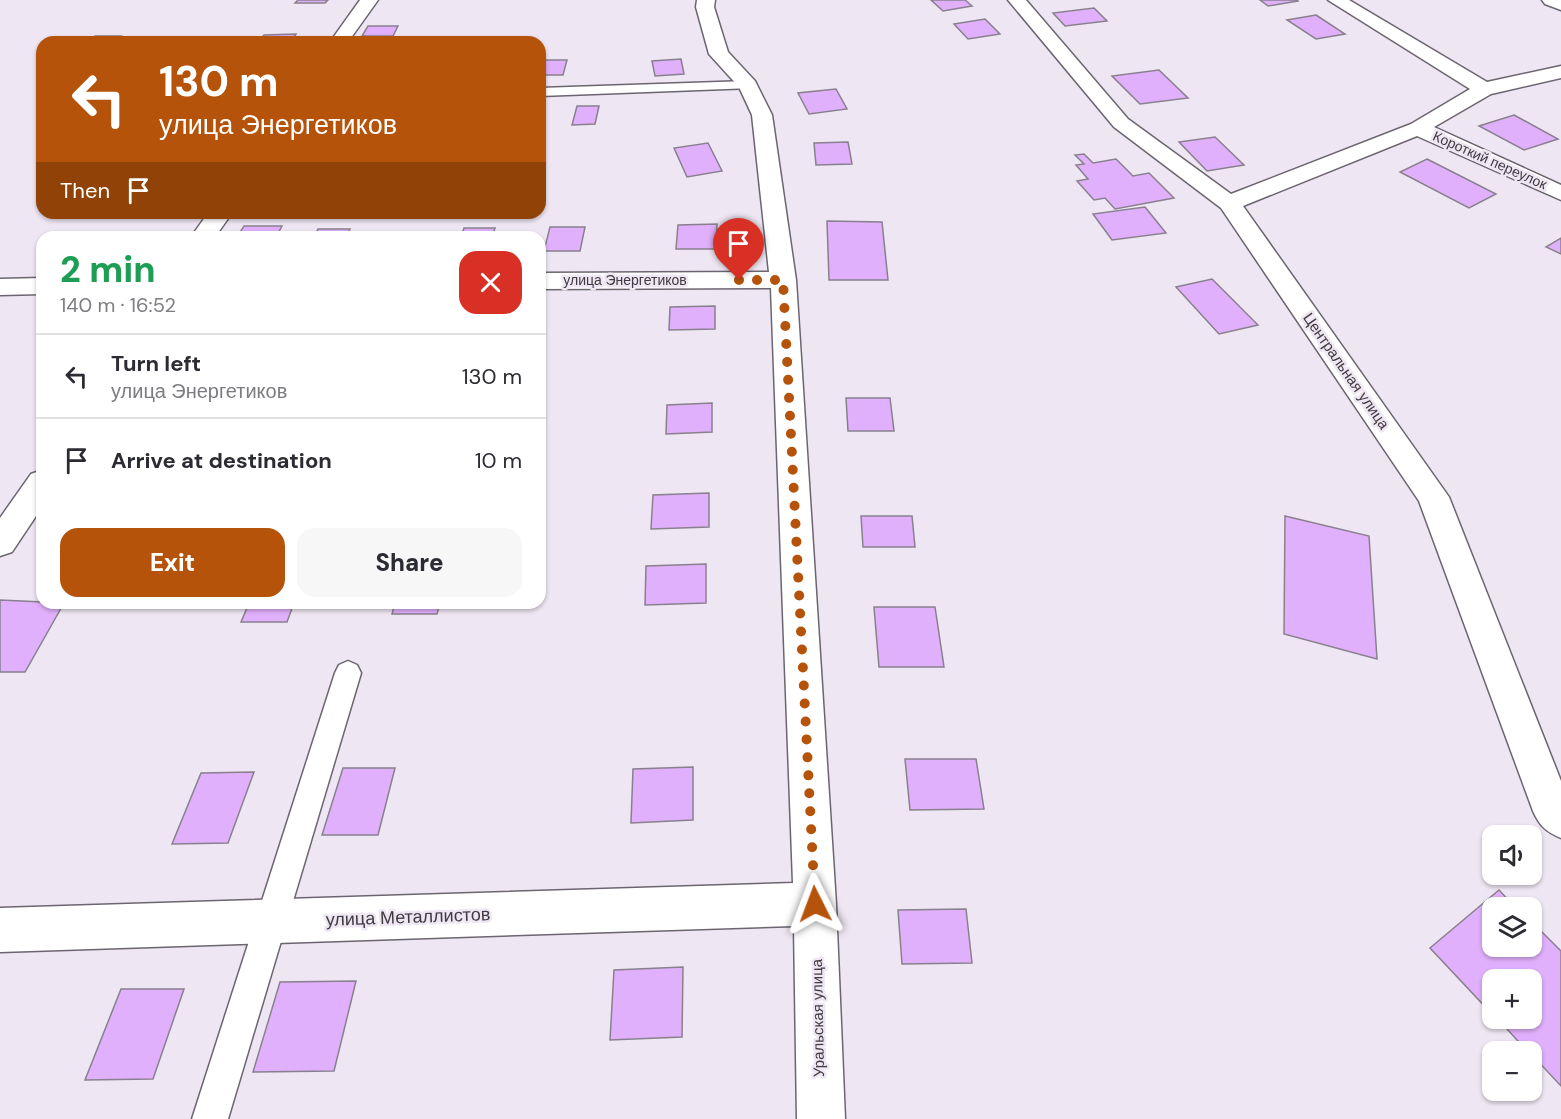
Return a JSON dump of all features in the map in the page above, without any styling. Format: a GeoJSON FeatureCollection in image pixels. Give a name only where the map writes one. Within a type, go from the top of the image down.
{"type":"FeatureCollection","features":[{"type":"Feature","properties":{"kind":"street"},"geometry":{"type":"LineString","coordinates":[[343,36],[369,0]]}},
{"type":"Feature","properties":{"kind":"street","name":"Уральская улица"},"geometry":{"type":"LineString","coordinates":[[706,0],[705,7],[719,54],[748,85],[762,116],[783,280],[815,904],[821,1119]]}},
{"type":"Feature","properties":{"kind":"street","name":"Центральная улица"},"geometry":{"type":"LineString","coordinates":[[1017,0],[1121,123],[1229,203],[1433,497],[1553,811],[1561,818]]}},
{"type":"Feature","properties":{"kind":"street"},"geometry":{"type":"LineString","coordinates":[[1337,0],[1484,89]]}},
{"type":"Feature","properties":{"kind":"street"},"geometry":{"type":"LineString","coordinates":[[1551,0],[1561,5]]}},
{"type":"Feature","properties":{"kind":"street"},"geometry":{"type":"LineString","coordinates":[[1229,203],[1418,128],[1484,89],[1561,72]]}},
{"type":"Feature","properties":{"kind":"street","name":"Короткий переулок"},"geometry":{"type":"LineString","coordinates":[[1418,128],[1561,193]]}},
{"type":"Feature","properties":{"kind":"street","name":"улица Энергетиков"},"geometry":{"type":"LineString","coordinates":[[546,281],[783,280]]}},
{"type":"Feature","properties":{"kind":"street"},"geometry":{"type":"LineString","coordinates":[[0,287],[36,286]]}},
{"type":"Feature","properties":{"kind":"street"},"geometry":{"type":"LineString","coordinates":[[0,543],[36,491]]}},
{"type":"Feature","properties":{"kind":"street","name":"улица Металлистов"},"geometry":{"type":"LineString","coordinates":[[0,930],[815,904]]}},
{"type":"Feature","properties":{"kind":"lane"},"geometry":{"type":"LineString","coordinates":[[546,92],[748,85]]}},
{"type":"Feature","properties":{"kind":"lane"},"geometry":{"type":"LineString","coordinates":[[210,1119],[348,673]]}},
{"type":"Feature","properties":{"kind":"building"},"geometry":{"type":"Polygon","coordinates":[[[298,0],[328,0],[325,3],[295,3],[298,0]]]}},
{"type":"Feature","properties":{"kind":"building"},"geometry":{"type":"Polygon","coordinates":[[[931,0],[965,0],[972,6],[943,11],[931,0]]]}},
{"type":"Feature","properties":{"kind":"building"},"geometry":{"type":"Polygon","coordinates":[[[1260,0],[1297,0],[1298,1],[1268,6],[1260,0]]]}},
{"type":"Feature","properties":{"kind":"building"},"geometry":{"type":"Polygon","coordinates":[[[1094,8],[1107,21],[1065,26],[1053,13],[1094,8]]]}},
{"type":"Feature","properties":{"kind":"building"},"geometry":{"type":"Polygon","coordinates":[[[1316,15],[1345,34],[1316,39],[1287,20],[1316,15]]]}},
{"type":"Feature","properties":{"kind":"building"},"geometry":{"type":"Polygon","coordinates":[[[985,19],[1000,34],[968,39],[954,24],[985,19]]]}},
{"type":"Feature","properties":{"kind":"building"},"geometry":{"type":"Polygon","coordinates":[[[368,26],[398,26],[393,36],[362,36],[368,26]]]}},
{"type":"Feature","properties":{"kind":"building"},"geometry":{"type":"Polygon","coordinates":[[[296,34],[295,36],[264,35],[296,34]]]}},
{"type":"Feature","properties":{"kind":"building"},"geometry":{"type":"Polygon","coordinates":[[[681,59],[684,74],[655,76],[652,61],[681,59]]]}},
{"type":"Feature","properties":{"kind":"building"},"geometry":{"type":"Polygon","coordinates":[[[546,60],[567,60],[563,75],[546,75],[546,60]]]}},
{"type":"Feature","properties":{"kind":"building"},"geometry":{"type":"Polygon","coordinates":[[[1159,70],[1188,98],[1140,104],[1112,76],[1159,70]]]}},
{"type":"Feature","properties":{"kind":"building"},"geometry":{"type":"Polygon","coordinates":[[[836,89],[847,109],[809,114],[798,93],[836,89]]]}},
{"type":"Feature","properties":{"kind":"building"},"geometry":{"type":"Polygon","coordinates":[[[577,106],[599,106],[595,124],[572,125],[577,106]]]}},
{"type":"Feature","properties":{"kind":"building"},"geometry":{"type":"Polygon","coordinates":[[[1514,115],[1558,139],[1524,150],[1479,126],[1514,115]]]}},
{"type":"Feature","properties":{"kind":"building"},"geometry":{"type":"Polygon","coordinates":[[[1215,137],[1244,165],[1207,171],[1179,142],[1215,137]]]}},
{"type":"Feature","properties":{"kind":"building"},"geometry":{"type":"Polygon","coordinates":[[[848,142],[852,164],[816,165],[814,143],[848,142]]]}},
{"type":"Feature","properties":{"kind":"building"},"geometry":{"type":"Polygon","coordinates":[[[708,143],[722,171],[687,177],[674,148],[708,143]]]}},
{"type":"Feature","properties":{"kind":"building"},"geometry":{"type":"Polygon","coordinates":[[[1084,154],[1093,163],[1116,159],[1133,176],[1149,173],[1174,198],[1115,209],[1105,198],[1094,200],[1077,181],[1088,179],[1076,165],[1084,164],[1075,155],[1084,154]]]}},
{"type":"Feature","properties":{"kind":"building"},"geometry":{"type":"Polygon","coordinates":[[[1427,159],[1496,194],[1469,208],[1400,172],[1427,159]]]}},
{"type":"Feature","properties":{"kind":"building"},"geometry":{"type":"Polygon","coordinates":[[[1145,207],[1166,233],[1112,240],[1093,214],[1145,207]]]}},
{"type":"Feature","properties":{"kind":"building"},"geometry":{"type":"Polygon","coordinates":[[[827,221],[882,222],[888,280],[829,280],[827,221]]]}},
{"type":"Feature","properties":{"kind":"building"},"geometry":{"type":"Polygon","coordinates":[[[717,224],[716,249],[676,249],[678,225],[717,224]]]}},
{"type":"Feature","properties":{"kind":"building"},"geometry":{"type":"Polygon","coordinates":[[[244,226],[282,226],[279,231],[241,231],[244,226]]]}},
{"type":"Feature","properties":{"kind":"building"},"geometry":{"type":"Polygon","coordinates":[[[550,227],[585,227],[580,251],[546,251],[550,227]]]}},
{"type":"Feature","properties":{"kind":"building"},"geometry":{"type":"Polygon","coordinates":[[[464,228],[495,228],[494,231],[463,231],[464,228]]]}},
{"type":"Feature","properties":{"kind":"building"},"geometry":{"type":"Polygon","coordinates":[[[318,229],[350,229],[349,231],[317,231],[318,229]]]}},
{"type":"Feature","properties":{"kind":"building"},"geometry":{"type":"Polygon","coordinates":[[[1561,238],[1561,254],[1546,247],[1561,238]]]}},
{"type":"Feature","properties":{"kind":"building"},"geometry":{"type":"Polygon","coordinates":[[[1212,279],[1258,325],[1219,334],[1176,287],[1212,279]]]}},
{"type":"Feature","properties":{"kind":"building"},"geometry":{"type":"Polygon","coordinates":[[[715,306],[715,329],[669,330],[670,307],[715,306]]]}},
{"type":"Feature","properties":{"kind":"building"},"geometry":{"type":"Polygon","coordinates":[[[846,398],[890,398],[894,431],[848,431],[846,398]]]}},
{"type":"Feature","properties":{"kind":"building"},"geometry":{"type":"Polygon","coordinates":[[[712,403],[712,432],[666,434],[667,405],[712,403]]]}},
{"type":"Feature","properties":{"kind":"building"},"geometry":{"type":"Polygon","coordinates":[[[709,493],[709,527],[651,529],[653,495],[709,493]]]}},
{"type":"Feature","properties":{"kind":"building"},"geometry":{"type":"Polygon","coordinates":[[[861,516],[912,516],[915,547],[863,547],[861,516]]]}},
{"type":"Feature","properties":{"kind":"building"},"geometry":{"type":"Polygon","coordinates":[[[1285,516],[1369,536],[1377,659],[1284,634],[1285,516]]]}},
{"type":"Feature","properties":{"kind":"building"},"geometry":{"type":"Polygon","coordinates":[[[706,564],[706,603],[645,605],[646,566],[706,564]]]}},
{"type":"Feature","properties":{"kind":"building"},"geometry":{"type":"Polygon","coordinates":[[[0,600],[36,602],[36,609],[61,609],[25,672],[0,672],[0,600]]]}},
{"type":"Feature","properties":{"kind":"building"},"geometry":{"type":"Polygon","coordinates":[[[874,607],[935,607],[944,667],[879,667],[874,607]]]}},
{"type":"Feature","properties":{"kind":"building"},"geometry":{"type":"Polygon","coordinates":[[[246,609],[292,609],[287,622],[241,622],[246,609]]]}},
{"type":"Feature","properties":{"kind":"building"},"geometry":{"type":"Polygon","coordinates":[[[393,609],[438,609],[437,614],[392,614],[393,609]]]}},
{"type":"Feature","properties":{"kind":"building"},"geometry":{"type":"Polygon","coordinates":[[[905,759],[976,759],[984,809],[910,810],[905,759]]]}},
{"type":"Feature","properties":{"kind":"building"},"geometry":{"type":"Polygon","coordinates":[[[693,767],[693,820],[631,823],[633,769],[693,767]]]}},
{"type":"Feature","properties":{"kind":"building"},"geometry":{"type":"Polygon","coordinates":[[[343,768],[395,768],[378,835],[322,835],[343,768]]]}},
{"type":"Feature","properties":{"kind":"building"},"geometry":{"type":"Polygon","coordinates":[[[254,772],[228,843],[172,844],[201,773],[254,772]]]}},
{"type":"Feature","properties":{"kind":"building"},"geometry":{"type":"Polygon","coordinates":[[[1499,890],[1506,897],[1491,897],[1499,890]]]}},
{"type":"Feature","properties":{"kind":"building"},"geometry":{"type":"Polygon","coordinates":[[[1482,904],[1482,957],[1542,957],[1542,932],[1561,951],[1561,1086],[1542,1066],[1542,1041],[1518,1041],[1507,1029],[1542,1029],[1542,969],[1482,969],[1482,1003],[1430,948],[1482,904]]]}},
{"type":"Feature","properties":{"kind":"building"},"geometry":{"type":"Polygon","coordinates":[[[966,909],[972,963],[902,964],[898,910],[966,909]]]}},
{"type":"Feature","properties":{"kind":"building"},"geometry":{"type":"Polygon","coordinates":[[[683,967],[682,1037],[610,1040],[614,970],[683,967]]]}},
{"type":"Feature","properties":{"kind":"building"},"geometry":{"type":"Polygon","coordinates":[[[356,981],[334,1071],[253,1072],[280,982],[356,981]]]}},
{"type":"Feature","properties":{"kind":"building"},"geometry":{"type":"Polygon","coordinates":[[[121,989],[184,989],[153,1079],[85,1080],[121,989]]]}},
{"type":"Feature","properties":{"kind":"route"},"geometry":{"type":"LineString","coordinates":[[739,280],[783,280],[815,904]]}}]}
